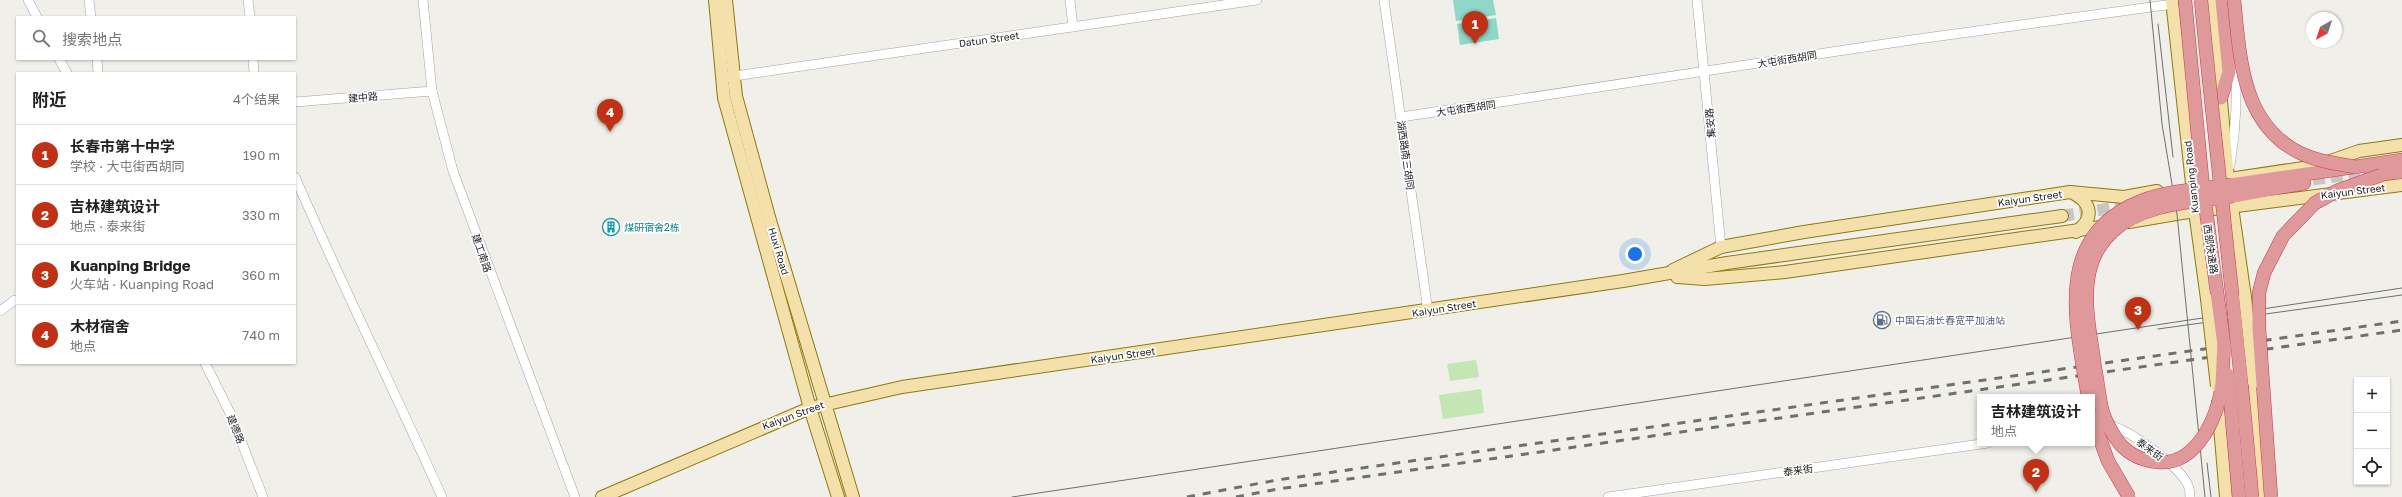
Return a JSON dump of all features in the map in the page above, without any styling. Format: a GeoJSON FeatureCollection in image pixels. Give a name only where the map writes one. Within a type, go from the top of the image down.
{"type":"FeatureCollection","features":[{"type":"Feature","properties":{"kind":"highway","name":"西部快速路"},"geometry":{"type":"LineString","coordinates":[[2201,0],[2219,184],[2243,389],[2252,497]]}},
{"type":"Feature","properties":{"kind":"highway"},"geometry":{"type":"LineString","coordinates":[[2221,98],[2229,72],[2222,0]]}},
{"type":"Feature","properties":{"kind":"highway"},"geometry":{"type":"LineString","coordinates":[[2234,0],[2244,80],[2252,103],[2267,128],[2277,138],[2301,153],[2356,167]]}},
{"type":"Feature","properties":{"kind":"highway","name":"西部快速路"},"geometry":{"type":"LineString","coordinates":[[2177,1],[2224,344],[2239,497]]}},
{"type":"Feature","properties":{"kind":"highway"},"geometry":{"type":"LineString","coordinates":[[2088,394],[2076,322],[2076,277],[2086,247],[2096,233],[2111,218],[2141,201],[2159,196],[2402,160]]}},
{"type":"Feature","properties":{"kind":"highway"},"geometry":{"type":"LineString","coordinates":[[2224,344],[2222,384],[2216,412],[2208,428],[2194,448],[2176,459],[2160,462],[2143,459],[2127,451],[2110,429],[2103,411],[2087,311],[2090,269],[2099,248],[2112,231],[2135,216],[2166,207],[2266,192],[2292,185],[2402,172]]}},
{"type":"Feature","properties":{"kind":"highway"},"geometry":{"type":"LineString","coordinates":[[2271,497],[2259,328],[2259,293],[2264,273],[2283,236],[2315,203],[2339,190],[2375,174]]}},
{"type":"Feature","properties":{"kind":"highway"},"geometry":{"type":"LineString","coordinates":[[2095,425],[2108,461],[2129,497]]}},
{"type":"Feature","properties":{"kind":"main road","name":"Huxi Road"},"geometry":{"type":"LineString","coordinates":[[715,0],[727,78],[853,497]]}},
{"type":"Feature","properties":{"kind":"main road","name":"Huxi Road"},"geometry":{"type":"LineString","coordinates":[[726,0],[727,78],[724,98],[810,408],[838,497]]}},
{"type":"Feature","properties":{"kind":"main road"},"geometry":{"type":"LineString","coordinates":[[2212,0],[2228,179],[2245,297],[2264,497]]}},
{"type":"Feature","properties":{"kind":"main road","name":"Kuanping Road"},"geometry":{"type":"LineString","coordinates":[[2177,1],[2192,186],[2217,386],[2226,497]]}},
{"type":"Feature","properties":{"kind":"main road","name":"Kaiyun Street"},"geometry":{"type":"LineString","coordinates":[[1662,276],[1721,247],[2070,192],[2124,197],[2316,166],[2359,151],[2402,145]]}},
{"type":"Feature","properties":{"kind":"main road","name":"Kaiyun Street"},"geometry":{"type":"LineString","coordinates":[[2375,174],[2402,168]]}},
{"type":"Feature","properties":{"kind":"main road","name":"Kaiyun Street"},"geometry":{"type":"LineString","coordinates":[[1662,276],[1705,279],[1785,272],[2076,232],[2195,211],[2402,185]]}},
{"type":"Feature","properties":{"kind":"main road"},"geometry":{"type":"LineString","coordinates":[[2070,192],[2083,200],[2089,214],[2087,222],[2076,232]]}},
{"type":"Feature","properties":{"kind":"main road","name":"Kaiyun Street"},"geometry":{"type":"LineString","coordinates":[[602,497],[810,408],[902,387],[1662,276],[1727,263],[2062,216]]}},
{"type":"Feature","properties":{"kind":"street"},"geometry":{"type":"LineString","coordinates":[[28,0],[36,16]]}},
{"type":"Feature","properties":{"kind":"street"},"geometry":{"type":"LineString","coordinates":[[89,0],[91,16]]}},
{"type":"Feature","properties":{"kind":"street"},"geometry":{"type":"LineString","coordinates":[[248,0],[250,16]]}},
{"type":"Feature","properties":{"kind":"street","name":"建工南路"},"geometry":{"type":"LineString","coordinates":[[423,0],[432,91],[453,171],[575,497]]}},
{"type":"Feature","properties":{"kind":"street"},"geometry":{"type":"LineString","coordinates":[[1070,0],[1073,27]]}},
{"type":"Feature","properties":{"kind":"street","name":"Datun Street"},"geometry":{"type":"LineString","coordinates":[[727,78],[1073,27],[1227,2],[1257,0]]}},
{"type":"Feature","properties":{"kind":"street","name":"湖西路南三胡同"},"geometry":{"type":"LineString","coordinates":[[1384,0],[1428,311]]}},
{"type":"Feature","properties":{"kind":"street","name":"集安路"},"geometry":{"type":"LineString","coordinates":[[1698,0],[1721,247]]}},
{"type":"Feature","properties":{"kind":"street"},"geometry":{"type":"LineString","coordinates":[[2228,179],[2236,129],[2237,83],[2229,0]]}},
{"type":"Feature","properties":{"kind":"street","name":"大屯街西胡同"},"geometry":{"type":"LineString","coordinates":[[1401,118],[2177,1]]}},
{"type":"Feature","properties":{"kind":"street"},"geometry":{"type":"LineString","coordinates":[[60,60],[66,72]]}},
{"type":"Feature","properties":{"kind":"street"},"geometry":{"type":"LineString","coordinates":[[97,60],[98,72]]}},
{"type":"Feature","properties":{"kind":"street"},"geometry":{"type":"LineString","coordinates":[[253,60],[254,72]]}},
{"type":"Feature","properties":{"kind":"street","name":"建中路"},"geometry":{"type":"LineString","coordinates":[[296,102],[432,91]]}},
{"type":"Feature","properties":{"kind":"street"},"geometry":{"type":"LineString","coordinates":[[296,179],[337,274],[390,380],[442,497]]}},
{"type":"Feature","properties":{"kind":"street"},"geometry":{"type":"LineString","coordinates":[[0,311],[16,300]]}},
{"type":"Feature","properties":{"kind":"street","name":"建德路"},"geometry":{"type":"LineString","coordinates":[[206,364],[231,415],[263,497]]}},
{"type":"Feature","properties":{"kind":"street","name":"泰来街"},"geometry":{"type":"LineString","coordinates":[[2095,426],[2110,425],[2127,433],[2179,472],[2188,485],[2190,497]]}},
{"type":"Feature","properties":{"kind":"street","name":"泰来街"},"geometry":{"type":"LineString","coordinates":[[1608,497],[1977,445]]}},
{"type":"Feature","properties":{"kind":"green space"},"geometry":{"type":"Polygon","coordinates":[[[1476,360],[1479,377],[1450,381],[1447,364],[1476,360]]]}},
{"type":"Feature","properties":{"kind":"green space"},"geometry":{"type":"Polygon","coordinates":[[[1481,389],[1484,413],[1443,419],[1439,395],[1481,389]]]}},
{"type":"Feature","properties":{"kind":"shaded area"},"geometry":{"type":"Polygon","coordinates":[[[1453,0],[1493,0],[1496,15],[1456,21],[1453,0]]]}},
{"type":"Feature","properties":{"kind":"shaded area"},"geometry":{"type":"Polygon","coordinates":[[[1496,18],[1499,39],[1460,45],[1457,24],[1496,18]]]}},
{"type":"Feature","properties":{"kind":"tunnel"},"geometry":{"type":"LineString","coordinates":[[2295,182],[2368,172]]}},
{"type":"Feature","properties":{"kind":"tunnel"},"geometry":{"type":"LineString","coordinates":[[2062,216],[2132,205]]}},
{"type":"Feature","properties":{"kind":"tram line"},"geometry":{"type":"LineString","coordinates":[[2150,0],[2162,124],[2177,214],[2205,497]]}},
{"type":"Feature","properties":{"kind":"tram line"},"geometry":{"type":"LineString","coordinates":[[2158,24],[2173,157]]}},
{"type":"Feature","properties":{"kind":"tram line"},"geometry":{"type":"LineString","coordinates":[[1012,497],[2402,288]]}},
{"type":"Feature","properties":{"kind":"tram line"},"geometry":{"type":"LineString","coordinates":[[2158,329],[2402,295]]}},
{"type":"Feature","properties":{"kind":"tram line"},"geometry":{"type":"LineString","coordinates":[[2207,463],[2211,497]]}},
{"type":"Feature","properties":{"kind":"railway"},"geometry":{"type":"LineString","coordinates":[[1187,497],[1277,480],[2402,321]]}},
{"type":"Feature","properties":{"kind":"railway"},"geometry":{"type":"LineString","coordinates":[[1236,497],[1278,489],[2402,330]]}},
{"type":"Feature","properties":{"kind":"place","name":"长春市第十中学"},"geometry":{"type":"Point","coordinates":[1475,44]}},
{"type":"Feature","properties":{"kind":"place","name":"木材宿舍"},"geometry":{"type":"Point","coordinates":[610,132]}},
{"type":"Feature","properties":{"kind":"place","name":"煤研宿舍2栋"},"geometry":{"type":"Point","coordinates":[611,227]}},
{"type":"Feature","properties":{"kind":"place","name":"中国石油长春宽平加油站"},"geometry":{"type":"Point","coordinates":[1882,320]}},
{"type":"Feature","properties":{"kind":"place","name":"Kuanping Bridge"},"geometry":{"type":"Point","coordinates":[2138,330]}},
{"type":"Feature","properties":{"kind":"place","name":"吉林建筑设计"},"geometry":{"type":"Point","coordinates":[2036,492]}}]}
